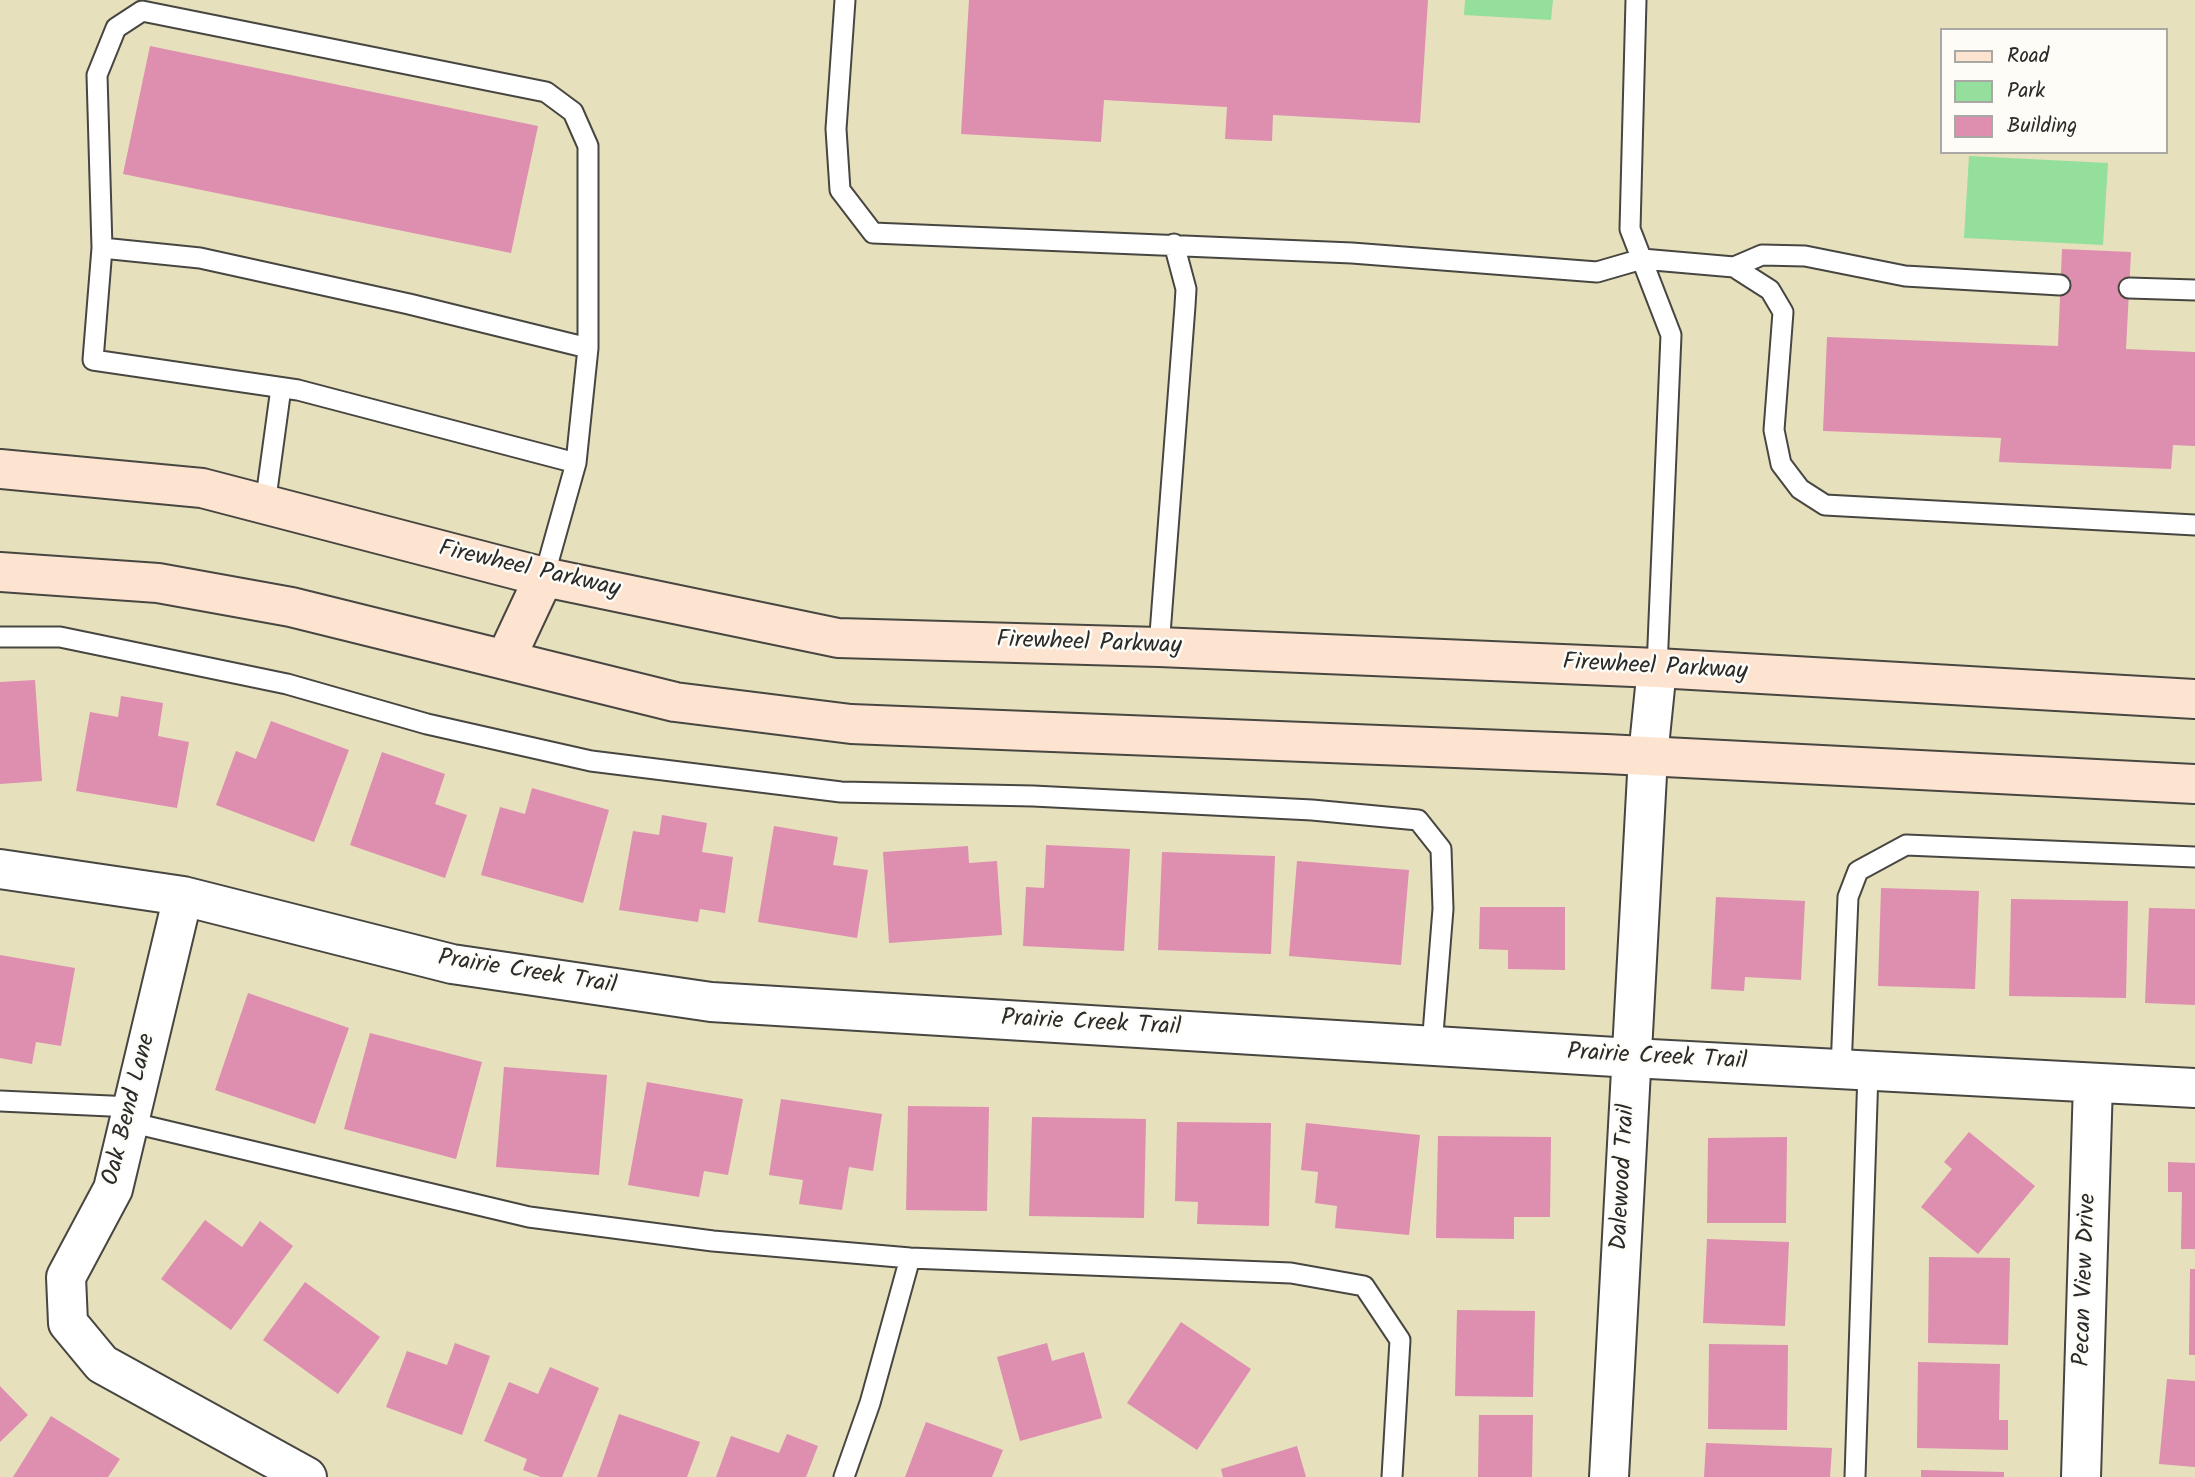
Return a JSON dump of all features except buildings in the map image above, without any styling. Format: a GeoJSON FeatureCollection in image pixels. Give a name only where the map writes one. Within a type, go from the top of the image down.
{"type":"FeatureCollection","features":[{"type":"Feature","properties":{"kind":"main road","name":"Firewheel Parkway"},"geometry":{"type":"LineString","coordinates":[[0,469],[202,488],[544,577],[838,638],[1159,647],[1657,668],[2195,699]]}},
{"type":"Feature","properties":{"kind":"main road"},"geometry":{"type":"LineString","coordinates":[[0,572],[158,583],[291,607],[675,702],[851,724],[1648,756],[2195,784]]}},
{"type":"Feature","properties":{"kind":"main road"},"geometry":{"type":"LineString","coordinates":[[506,659],[544,577]]}},
{"type":"Feature","properties":{"kind":"street","name":"Dalewood Trail"},"geometry":{"type":"LineString","coordinates":[[1609,1477],[1648,756],[1657,668]]}},
{"type":"Feature","properties":{"kind":"street","name":"Prairie Creek Trail"},"geometry":{"type":"LineString","coordinates":[[0,869],[183,896],[452,964],[711,1002],[1632,1058],[2195,1088]]}},
{"type":"Feature","properties":{"kind":"street","name":"Oak Bend Lane"},"geometry":{"type":"LineString","coordinates":[[183,896],[113,1189],[66,1277],[68,1323],[102,1364],[307,1477]]}},
{"type":"Feature","properties":{"kind":"street","name":"Pecan View Drive"},"geometry":{"type":"LineString","coordinates":[[2081,1477],[2093,1083]]}},
{"type":"Feature","properties":{"kind":"lane"},"geometry":{"type":"LineString","coordinates":[[845,0],[836,129],[840,190],[873,233],[1352,253],[1597,272],[1619,268],[1642,259],[1734,267],[1770,290],[1783,312],[1774,430],[1781,464],[1800,489],[1825,505],[2195,525]]}},
{"type":"Feature","properties":{"kind":"lane"},"geometry":{"type":"LineString","coordinates":[[1636,0],[1630,229],[1671,335],[1657,668]]}},
{"type":"Feature","properties":{"kind":"lane"},"geometry":{"type":"LineString","coordinates":[[544,577],[576,463],[588,348],[588,146],[573,112],[546,92],[142,11],[116,28],[97,75],[102,248],[93,360],[281,388],[576,463]]}},
{"type":"Feature","properties":{"kind":"lane"},"geometry":{"type":"LineString","coordinates":[[1159,647],[1186,289],[1174,244]]}},
{"type":"Feature","properties":{"kind":"lane"},"geometry":{"type":"LineString","coordinates":[[102,248],[225,264],[588,348]]}},
{"type":"Feature","properties":{"kind":"lane"},"geometry":{"type":"LineString","coordinates":[[1734,267],[1762,255],[1805,256],[1905,276],[2060,285]]}},
{"type":"Feature","properties":{"kind":"lane"},"geometry":{"type":"LineString","coordinates":[[2129,288],[2195,289]]}},
{"type":"Feature","properties":{"kind":"lane"},"geometry":{"type":"LineString","coordinates":[[265,505],[281,388]]}},
{"type":"Feature","properties":{"kind":"lane"},"geometry":{"type":"LineString","coordinates":[[0,637],[60,637],[274,681],[427,724],[591,761],[841,792],[1033,796],[1312,810],[1418,820],[1441,849],[1443,909],[1432,1046]]}},
{"type":"Feature","properties":{"kind":"lane"},"geometry":{"type":"LineString","coordinates":[[1855,1477],[1854,1070],[1848,897],[1858,871],[1906,845],[2195,857]]}},
{"type":"Feature","properties":{"kind":"lane"},"geometry":{"type":"LineString","coordinates":[[0,1101],[130,1115],[529,1217],[713,1241],[910,1258],[1291,1272],[1364,1286],[1400,1340],[1392,1477]]}},
{"type":"Feature","properties":{"kind":"lane"},"geometry":{"type":"LineString","coordinates":[[844,1477],[870,1402],[910,1258]]}},
{"type":"Feature","properties":{"kind":"green space"},"geometry":{"type":"Polygon","coordinates":[[[1465,0],[1553,0],[1551,20],[1464,15],[1465,0]]]}},
{"type":"Feature","properties":{"kind":"green space"},"geometry":{"type":"Polygon","coordinates":[[[1969,156],[2108,163],[2103,245],[1964,238],[1969,156]]]}}]}
